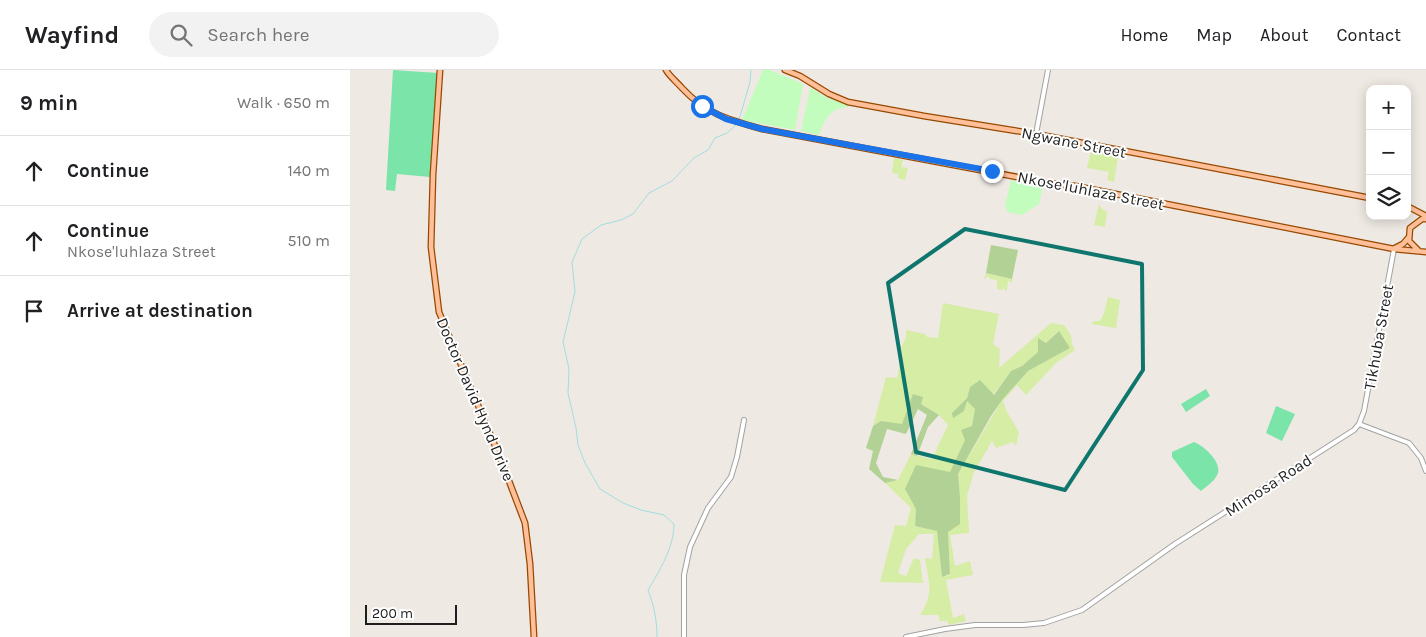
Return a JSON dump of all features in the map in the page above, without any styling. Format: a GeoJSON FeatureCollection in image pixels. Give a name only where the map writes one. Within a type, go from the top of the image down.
{"type":"FeatureCollection","features":[{"type":"Feature","properties":{"kind":"main road","name":"Doctor David Hynd Drive"},"geometry":{"type":"LineString","coordinates":[[440,70],[433,175],[431,247],[439,312],[498,450],[525,523],[530,564],[534,637]]}},
{"type":"Feature","properties":{"kind":"main road","name":"Nkose'luhlaza Street"},"geometry":{"type":"LineString","coordinates":[[666,70],[692,98],[709,111],[726,119],[762,129],[1049,183],[1075,186],[1394,249],[1426,252]]}},
{"type":"Feature","properties":{"kind":"main road","name":"Ngwane Street"},"geometry":{"type":"LineString","coordinates":[[785,70],[848,102],[1036,134],[1366,197]]}},
{"type":"Feature","properties":{"kind":"main road"},"geometry":{"type":"LineString","coordinates":[[1411,209],[1426,218]]}},
{"type":"Feature","properties":{"kind":"main road"},"geometry":{"type":"LineString","coordinates":[[1420,251],[1412,244],[1409,237],[1410,228],[1426,218]]}},
{"type":"Feature","properties":{"kind":"main road"},"geometry":{"type":"LineString","coordinates":[[1394,249],[1403,244],[1409,237]]}},
{"type":"Feature","properties":{"kind":"street"},"geometry":{"type":"LineString","coordinates":[[1036,134],[1048,70]]}},
{"type":"Feature","properties":{"kind":"street","name":"Tikhuba Street"},"geometry":{"type":"LineString","coordinates":[[1359,424],[1367,397],[1394,249]]}},
{"type":"Feature","properties":{"kind":"street"},"geometry":{"type":"LineString","coordinates":[[684,637],[684,575],[690,547],[708,508],[731,477],[738,456],[744,420]]}},
{"type":"Feature","properties":{"kind":"street"},"geometry":{"type":"LineString","coordinates":[[1359,424],[1409,443],[1421,458],[1426,471]]}},
{"type":"Feature","properties":{"kind":"street","name":"Mimosa Road"},"geometry":{"type":"LineString","coordinates":[[906,637],[958,626],[982,624],[1023,626],[1044,623],[1082,610],[1175,544],[1354,430],[1359,424]]}},
{"type":"Feature","properties":{"kind":"highlighted area"},"geometry":{"type":"Polygon","coordinates":[[[965,229],[1142,264],[1143,370],[1065,490],[916,452],[888,283],[965,229]]]}},
{"type":"Feature","properties":{"kind":"green space"},"geometry":{"type":"Polygon","coordinates":[[[393,70],[438,73],[430,177],[397,174],[395,191],[386,190],[393,70]]]}},
{"type":"Feature","properties":{"kind":"green space"},"geometry":{"type":"Polygon","coordinates":[[[763,70],[770,70],[803,84],[795,130],[742,120],[763,70]]]}},
{"type":"Feature","properties":{"kind":"green space"},"geometry":{"type":"Polygon","coordinates":[[[812,88],[827,98],[849,104],[848,107],[832,112],[829,115],[819,135],[801,131],[810,89],[812,88]]]}},
{"type":"Feature","properties":{"kind":"green space"},"geometry":{"type":"Polygon","coordinates":[[[1091,151],[1118,157],[1114,182],[1107,180],[1109,172],[1087,168],[1091,151]]]}},
{"type":"Feature","properties":{"kind":"green space"},"geometry":{"type":"Polygon","coordinates":[[[894,158],[903,160],[901,167],[908,168],[905,180],[898,178],[898,174],[892,173],[894,158]]]}},
{"type":"Feature","properties":{"kind":"green space"},"geometry":{"type":"Polygon","coordinates":[[[1011,180],[1043,186],[1039,204],[1022,215],[1008,212],[1005,206],[1011,180]]]}},
{"type":"Feature","properties":{"kind":"green space"},"geometry":{"type":"Polygon","coordinates":[[[1099,204],[1107,212],[1105,227],[1094,225],[1099,204]]]}},
{"type":"Feature","properties":{"kind":"green space"},"geometry":{"type":"Polygon","coordinates":[[[991,245],[1018,250],[1012,279],[986,273],[991,245]]]}},
{"type":"Feature","properties":{"kind":"green space"},"geometry":{"type":"Polygon","coordinates":[[[986,273],[1012,279],[1012,284],[1008,281],[1007,290],[1005,291],[1004,287],[1002,290],[997,289],[997,280],[990,279],[988,276],[984,280],[986,273]]]}},
{"type":"Feature","properties":{"kind":"green space"},"geometry":{"type":"Polygon","coordinates":[[[1108,297],[1120,300],[1116,328],[1091,324],[1094,321],[1100,321],[1108,297]]]}},
{"type":"Feature","properties":{"kind":"green space"},"geometry":{"type":"Polygon","coordinates":[[[943,303],[999,314],[993,344],[1000,349],[999,368],[1051,323],[1064,325],[1071,335],[1075,350],[1056,363],[1026,395],[1017,385],[1003,401],[1019,432],[1016,446],[1013,442],[996,448],[992,441],[974,472],[967,496],[969,533],[950,535],[955,566],[970,561],[973,575],[946,580],[953,618],[964,614],[966,621],[949,625],[947,621],[940,621],[938,615],[920,615],[929,594],[925,558],[932,559],[934,534],[919,534],[906,549],[898,573],[906,576],[914,558],[920,560],[923,583],[880,582],[895,525],[906,526],[911,508],[885,483],[898,480],[911,454],[932,459],[948,425],[939,415],[921,404],[902,425],[881,421],[873,426],[886,377],[897,378],[901,348],[906,337],[906,330],[925,334],[927,337],[938,338],[943,303]],[[1058,331],[1046,343],[1039,339],[1038,352],[1022,366],[1011,371],[993,395],[970,387],[967,398],[952,413],[967,400],[975,409],[972,426],[950,472],[916,509],[915,526],[937,531],[942,577],[950,575],[948,532],[960,497],[958,474],[1002,400],[1028,371],[1070,348],[1058,331]]]}},
{"type":"Feature","properties":{"kind":"green space"},"geometry":{"type":"Polygon","coordinates":[[[1059,331],[1070,348],[1028,371],[1002,400],[958,474],[960,524],[948,532],[950,574],[942,577],[937,531],[915,526],[916,509],[905,489],[916,465],[950,472],[965,440],[961,430],[972,426],[975,409],[967,401],[964,411],[953,418],[952,413],[967,398],[970,387],[980,380],[994,395],[1011,371],[1022,366],[1038,352],[1038,338],[1046,343],[1059,331]]]}},
{"type":"Feature","properties":{"kind":"green space"},"geometry":{"type":"Polygon","coordinates":[[[1206,389],[1210,396],[1186,412],[1181,404],[1206,389]]]}},
{"type":"Feature","properties":{"kind":"green space"},"geometry":{"type":"Polygon","coordinates":[[[913,394],[923,397],[921,404],[939,415],[928,427],[917,456],[911,454],[927,415],[918,409],[906,434],[887,429],[876,463],[883,477],[898,480],[885,483],[869,469],[873,451],[866,448],[873,426],[881,421],[902,424],[913,394]]]}},
{"type":"Feature","properties":{"kind":"green space"},"geometry":{"type":"Polygon","coordinates":[[[1276,406],[1295,414],[1282,441],[1266,433],[1276,406]]]}},
{"type":"Feature","properties":{"kind":"green space"},"geometry":{"type":"Polygon","coordinates":[[[1194,442],[1211,454],[1218,468],[1215,478],[1201,491],[1193,484],[1172,457],[1172,452],[1194,442]]]}},
{"type":"Feature","properties":{"kind":"waterway"},"geometry":{"type":"LineString","coordinates":[[739,120],[750,82],[751,70]]}},
{"type":"Feature","properties":{"kind":"waterway"},"geometry":{"type":"LineString","coordinates":[[657,637],[655,613],[648,590],[669,550],[674,524],[664,515],[641,510],[623,503],[600,489],[585,463],[578,445],[568,393],[569,369],[563,342],[575,292],[572,262],[582,239],[601,225],[621,220],[633,214],[649,193],[672,181],[694,158],[708,150],[715,138],[727,133],[737,124]]}},
{"type":"Feature","properties":{"kind":"route"},"geometry":{"type":"LineString","coordinates":[[702,106],[726,119],[762,129],[992,171]]}}]}
